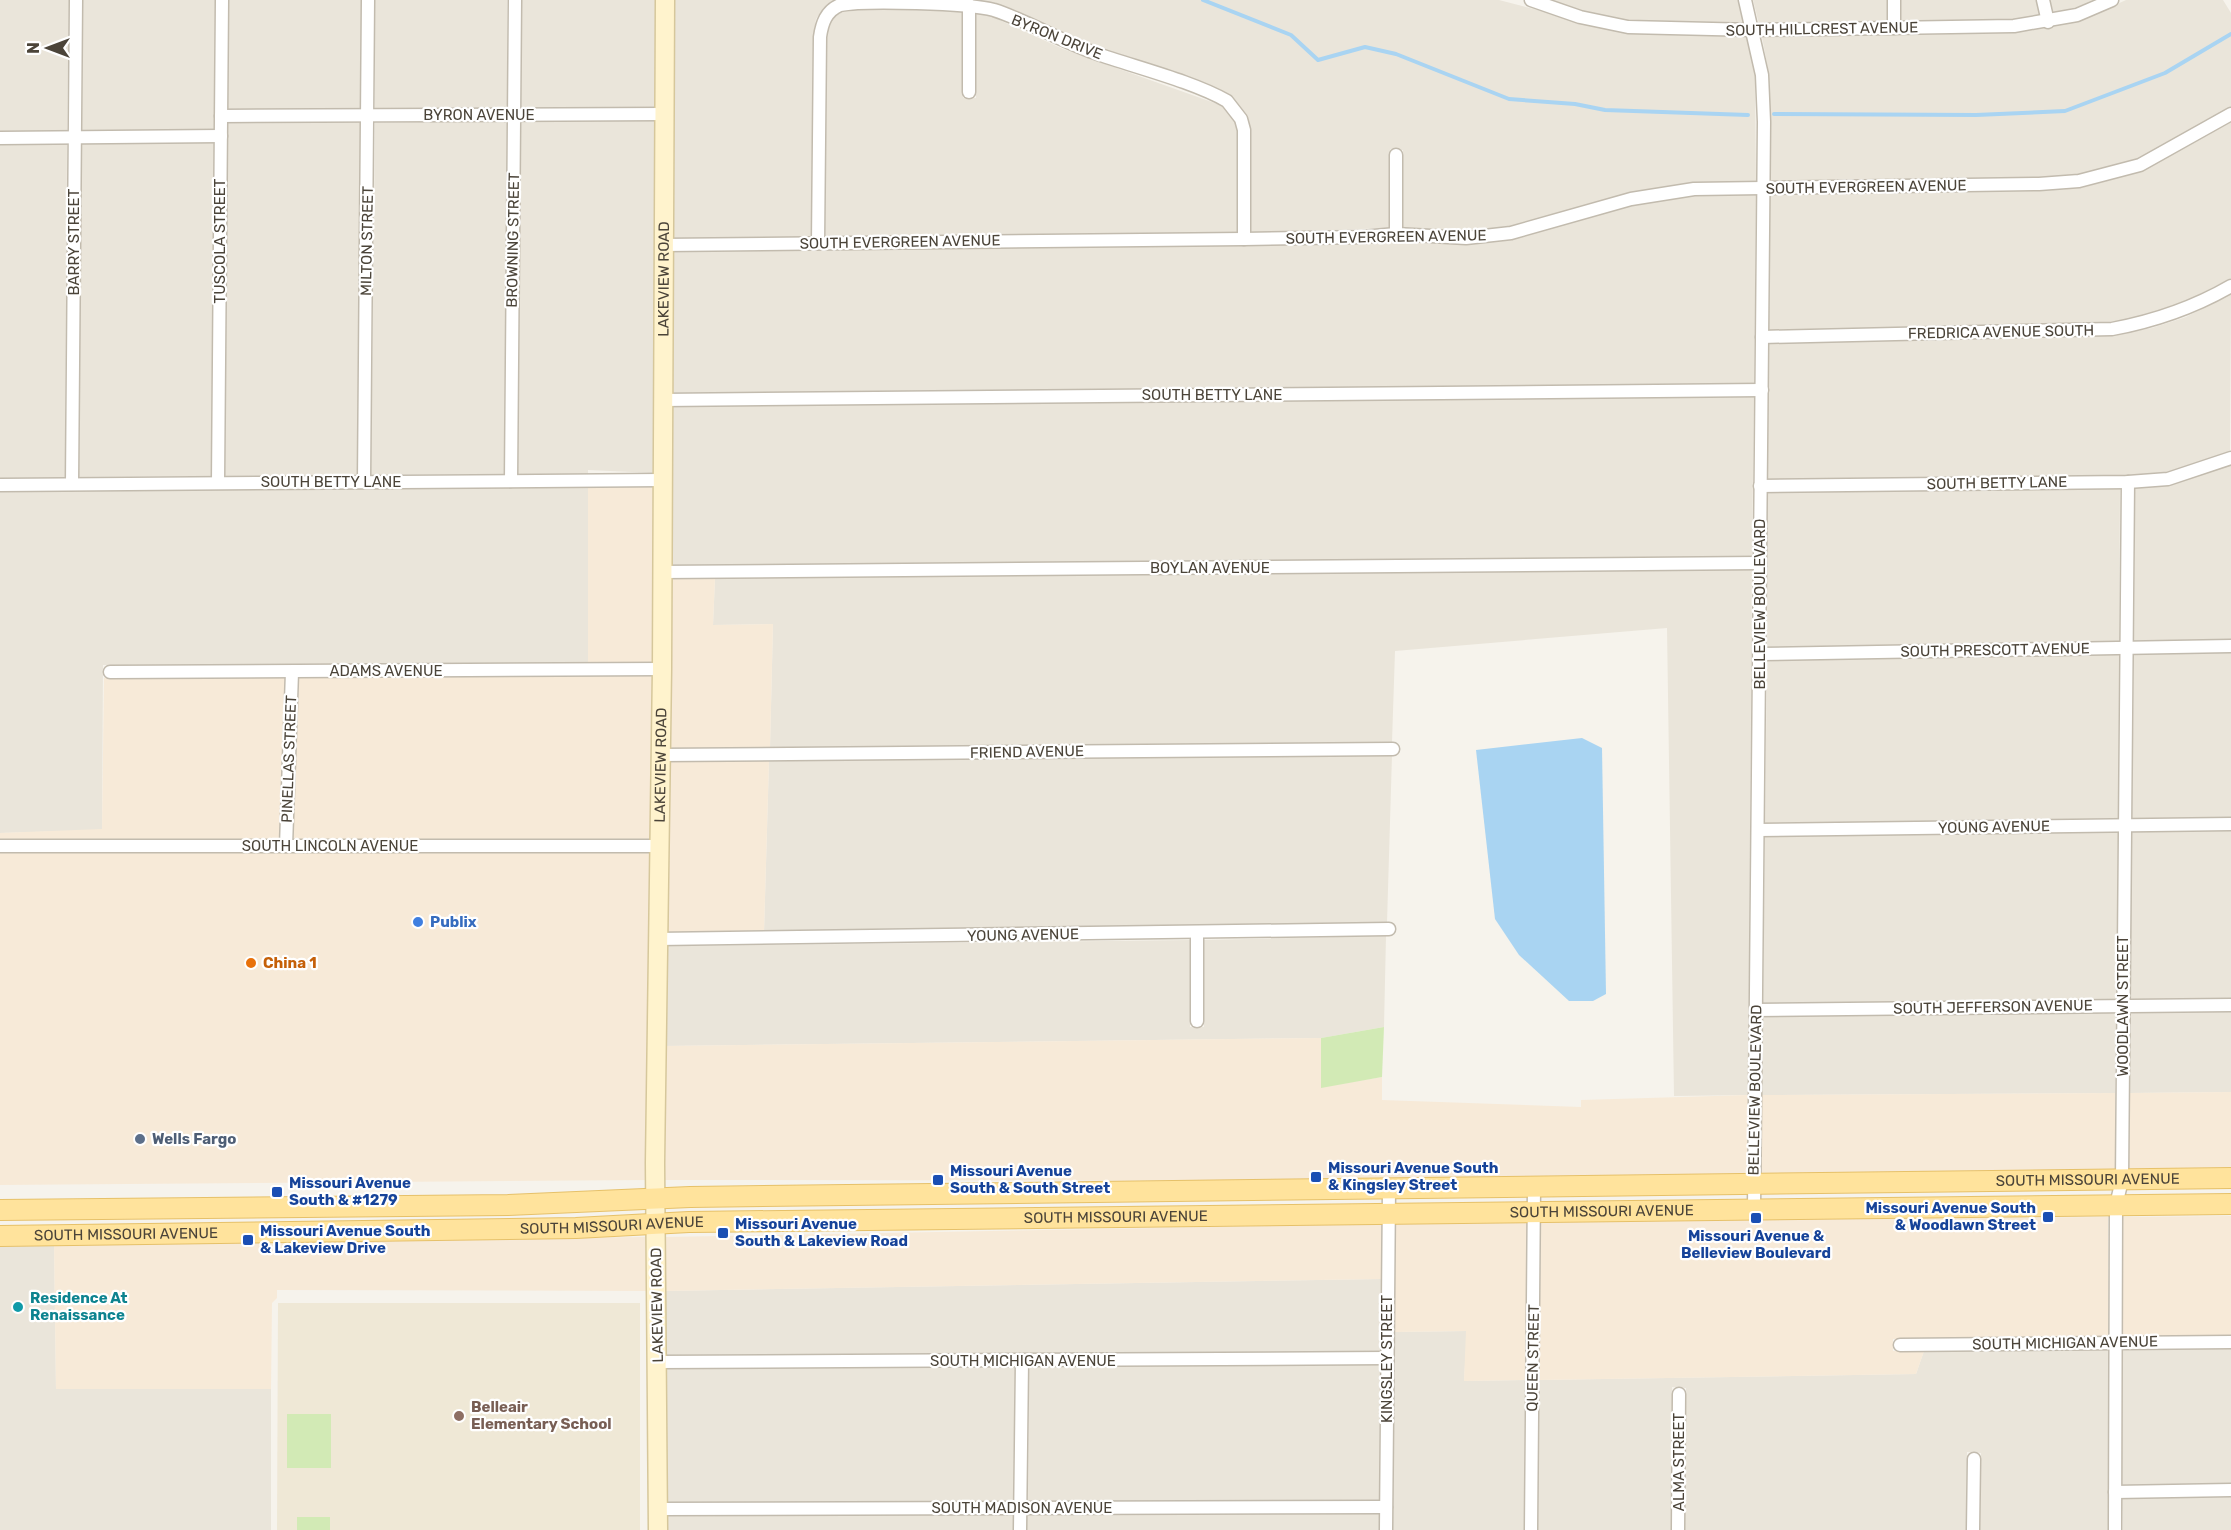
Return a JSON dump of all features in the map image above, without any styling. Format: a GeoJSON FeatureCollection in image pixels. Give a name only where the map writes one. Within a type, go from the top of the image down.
{"type":"FeatureCollection","features":[{"type":"Feature","properties":{"kind":"main road","name":"SOUTH MISSOURI AVENUE"},"geometry":{"type":"LineString","coordinates":[[0,1210],[508,1205],[656,1199],[2231,1178]]}},
{"type":"Feature","properties":{"kind":"main road","name":"SOUTH MISSOURI AVENUE"},"geometry":{"type":"LineString","coordinates":[[0,1236],[1389,1213],[2231,1204]]}},
{"type":"Feature","properties":{"kind":"street","name":"BARRY STREET"},"geometry":{"type":"LineString","coordinates":[[72,484],[76,0]]}},
{"type":"Feature","properties":{"kind":"street","name":"TUSCOLA STREET"},"geometry":{"type":"LineString","coordinates":[[218,482],[222,0]]}},
{"type":"Feature","properties":{"kind":"street","name":"MILTON STREET"},"geometry":{"type":"LineString","coordinates":[[364,481],[368,0]]}},
{"type":"Feature","properties":{"kind":"street","name":"BROWNING STREET"},"geometry":{"type":"LineString","coordinates":[[511,481],[515,0]]}},
{"type":"Feature","properties":{"kind":"street","name":"LAKEVIEW ROAD"},"geometry":{"type":"LineString","coordinates":[[658,1530],[656,1199],[662,669],[661,480],[665,0]]}},
{"type":"Feature","properties":{"kind":"street","name":"SOUTH HILLCREST AVENUE"},"geometry":{"type":"LineString","coordinates":[[1531,0],[1580,16],[1628,27],[1754,30],[2014,26],[2048,22],[2077,15],[2112,0]]}},
{"type":"Feature","properties":{"kind":"street","name":"BELLEVIEW BOULEVARD"},"geometry":{"type":"LineString","coordinates":[[1746,0],[1762,75],[1763,188],[1754,1209]]}},
{"type":"Feature","properties":{"kind":"street"},"geometry":{"type":"LineString","coordinates":[[1894,0],[1894,28]]}},
{"type":"Feature","properties":{"kind":"street"},"geometry":{"type":"LineString","coordinates":[[2043,0],[2048,22]]}},
{"type":"Feature","properties":{"kind":"street","name":"BYRON DRIVE"},"geometry":{"type":"LineString","coordinates":[[818,243],[822,23],[829,12],[839,5],[855,2],[969,5],[996,11],[1066,43],[1227,101],[1241,119],[1244,130],[1244,239]]}},
{"type":"Feature","properties":{"kind":"street"},"geometry":{"type":"LineString","coordinates":[[969,5],[969,92]]}},
{"type":"Feature","properties":{"kind":"street","name":"BYRON AVENUE"},"geometry":{"type":"LineString","coordinates":[[221,116],[664,114]]}},
{"type":"Feature","properties":{"kind":"street","name":"SOUTH EVERGREEN AVENUE"},"geometry":{"type":"LineString","coordinates":[[663,245],[1244,239],[1363,237],[1396,234],[1466,238],[1510,233],[1631,199],[1694,189],[2079,182],[2140,165],[2231,114]]}},
{"type":"Feature","properties":{"kind":"street"},"geometry":{"type":"LineString","coordinates":[[0,138],[221,136]]}},
{"type":"Feature","properties":{"kind":"street"},"geometry":{"type":"LineString","coordinates":[[1396,155],[1396,234]]}},
{"type":"Feature","properties":{"kind":"street","name":"FREDRICA AVENUE SOUTH"},"geometry":{"type":"LineString","coordinates":[[1762,337],[2112,329],[2150,322],[2182,311],[2231,286]]}},
{"type":"Feature","properties":{"kind":"street","name":"SOUTH BETTY LANE"},"geometry":{"type":"LineString","coordinates":[[662,400],[1762,390]]}},
{"type":"Feature","properties":{"kind":"street","name":"SOUTH BETTY LANE"},"geometry":{"type":"LineString","coordinates":[[1760,486],[2127,482],[2168,479],[2231,458]]}},
{"type":"Feature","properties":{"kind":"street","name":"SOUTH BETTY LANE"},"geometry":{"type":"LineString","coordinates":[[0,485],[661,480]]}},
{"type":"Feature","properties":{"kind":"street","name":"WOODLAWN STREET"},"geometry":{"type":"LineString","coordinates":[[2115,1530],[2116,1205],[2122,1180],[2127,482]]}},
{"type":"Feature","properties":{"kind":"street","name":"BOYLAN AVENUE"},"geometry":{"type":"LineString","coordinates":[[661,572],[1760,563]]}},
{"type":"Feature","properties":{"kind":"street","name":"SOUTH PRESCOTT AVENUE"},"geometry":{"type":"LineString","coordinates":[[1760,654],[2231,646]]}},
{"type":"Feature","properties":{"kind":"street","name":"ADAMS AVENUE"},"geometry":{"type":"LineString","coordinates":[[110,672],[662,669]]}},
{"type":"Feature","properties":{"kind":"street","name":"PINELLAS STREET"},"geometry":{"type":"LineString","coordinates":[[286,846],[292,672]]}},
{"type":"Feature","properties":{"kind":"street","name":"FRIEND AVENUE"},"geometry":{"type":"LineString","coordinates":[[661,755],[1393,749]]}},
{"type":"Feature","properties":{"kind":"street","name":"YOUNG AVENUE"},"geometry":{"type":"LineString","coordinates":[[1758,830],[2231,824]]}},
{"type":"Feature","properties":{"kind":"street","name":"SOUTH LINCOLN AVENUE"},"geometry":{"type":"LineString","coordinates":[[0,846],[660,846]]}},
{"type":"Feature","properties":{"kind":"street","name":"YOUNG AVENUE"},"geometry":{"type":"LineString","coordinates":[[658,939],[1197,934],[1389,929]]}},
{"type":"Feature","properties":{"kind":"street"},"geometry":{"type":"LineString","coordinates":[[1197,934],[1197,1021]]}},
{"type":"Feature","properties":{"kind":"street","name":"SOUTH JEFFERSON AVENUE"},"geometry":{"type":"LineString","coordinates":[[1756,1010],[2231,1005]]}},
{"type":"Feature","properties":{"kind":"street","name":"QUEEN STREET"},"geometry":{"type":"LineString","coordinates":[[1531,1530],[1534,1187]]}},
{"type":"Feature","properties":{"kind":"street","name":"KINGSLEY STREET"},"geometry":{"type":"LineString","coordinates":[[1386,1530],[1389,1189]]}},
{"type":"Feature","properties":{"kind":"street","name":"SOUTH MICHIGAN AVENUE"},"geometry":{"type":"LineString","coordinates":[[1900,1345],[2231,1342]]}},
{"type":"Feature","properties":{"kind":"street","name":"SOUTH MICHIGAN AVENUE"},"geometry":{"type":"LineString","coordinates":[[658,1362],[1387,1358]]}},
{"type":"Feature","properties":{"kind":"street"},"geometry":{"type":"LineString","coordinates":[[1020,1530],[1022,1361]]}},
{"type":"Feature","properties":{"kind":"street","name":"ALMA STREET"},"geometry":{"type":"LineString","coordinates":[[1678,1530],[1679,1394]]}},
{"type":"Feature","properties":{"kind":"street"},"geometry":{"type":"LineString","coordinates":[[1973,1530],[1974,1459]]}},
{"type":"Feature","properties":{"kind":"street"},"geometry":{"type":"LineString","coordinates":[[2115,1492],[2231,1490]]}},
{"type":"Feature","properties":{"kind":"street","name":"SOUTH MADISON AVENUE"},"geometry":{"type":"LineString","coordinates":[[658,1509],[1386,1507]]}},
{"type":"Feature","properties":{"kind":"shaded area"},"geometry":{"type":"Polygon","coordinates":[[[0,0],[69,0],[67,131],[0,131],[0,0]]]}},
{"type":"Feature","properties":{"kind":"shaded area"},"geometry":{"type":"Polygon","coordinates":[[[83,0],[215,0],[214,130],[82,131],[83,0]]]}},
{"type":"Feature","properties":{"kind":"shaded area"},"geometry":{"type":"Polygon","coordinates":[[[229,0],[361,0],[361,110],[228,110],[229,0]]]}},
{"type":"Feature","properties":{"kind":"shaded area"},"geometry":{"type":"Polygon","coordinates":[[[375,0],[507,0],[507,109],[375,110],[375,0]]]}},
{"type":"Feature","properties":{"kind":"shaded area"},"geometry":{"type":"Polygon","coordinates":[[[522,0],[658,0],[657,108],[521,109],[522,0]]]}},
{"type":"Feature","properties":{"kind":"shaded area"},"geometry":{"type":"Polygon","coordinates":[[[672,0],[836,0],[823,9],[816,19],[813,37],[811,237],[670,239],[672,0]]]}},
{"type":"Feature","properties":{"kind":"shaded area"},"geometry":{"type":"Polygon","coordinates":[[[977,0],[1499,0],[1626,33],[1748,37],[1755,76],[1756,182],[1693,183],[1629,193],[1509,227],[1431,231],[1403,228],[1403,150],[1390,149],[1389,228],[1251,233],[1250,129],[1248,116],[1231,95],[1069,37],[999,5],[977,0]]]}},
{"type":"Feature","properties":{"kind":"shaded area"},"geometry":{"type":"Polygon","coordinates":[[[1551,0],[1738,0],[1745,24],[1629,21],[1582,11],[1551,0]]]}},
{"type":"Feature","properties":{"kind":"shaded area"},"geometry":{"type":"Polygon","coordinates":[[[1753,0],[1887,0],[1887,22],[1759,24],[1753,0]]]}},
{"type":"Feature","properties":{"kind":"shaded area"},"geometry":{"type":"Polygon","coordinates":[[[1901,0],[2036,0],[2040,17],[2014,20],[1901,22],[1901,0]]]}},
{"type":"Feature","properties":{"kind":"shaded area"},"geometry":{"type":"Polygon","coordinates":[[[2050,0],[2098,0],[2054,14],[2050,0]]]}},
{"type":"Feature","properties":{"kind":"shaded area"},"geometry":{"type":"Polygon","coordinates":[[[2126,0],[2223,0],[2231,13],[2231,107],[2137,160],[2078,175],[2039,178],[1770,182],[1769,74],[1762,37],[2014,33],[2080,21],[2126,0]]]}},
{"type":"Feature","properties":{"kind":"shaded area"},"geometry":{"type":"Polygon","coordinates":[[[856,8],[962,10],[963,98],[976,98],[976,13],[993,17],[1063,49],[1223,106],[1235,121],[1237,131],[1237,233],[825,237],[827,38],[829,25],[834,16],[842,11],[856,8]]]}},
{"type":"Feature","properties":{"kind":"shaded area"},"geometry":{"type":"Polygon","coordinates":[[[657,120],[654,473],[588,470],[588,474],[518,474],[521,121],[657,120]]]}},
{"type":"Feature","properties":{"kind":"shaded area"},"geometry":{"type":"Polygon","coordinates":[[[507,121],[504,474],[371,475],[375,123],[507,121]]]}},
{"type":"Feature","properties":{"kind":"shaded area"},"geometry":{"type":"Polygon","coordinates":[[[228,122],[361,123],[357,475],[225,476],[228,122]]]}},
{"type":"Feature","properties":{"kind":"shaded area"},"geometry":{"type":"Polygon","coordinates":[[[2231,122],[2231,278],[2179,305],[2148,317],[2086,325],[1769,330],[1770,194],[2040,191],[2081,188],[2143,171],[2231,122]]]}},
{"type":"Feature","properties":{"kind":"shaded area"},"geometry":{"type":"Polygon","coordinates":[[[214,142],[211,476],[79,477],[81,144],[214,142]]]}},
{"type":"Feature","properties":{"kind":"shaded area"},"geometry":{"type":"Polygon","coordinates":[[[0,144],[67,144],[65,478],[0,479],[0,144]]]}},
{"type":"Feature","properties":{"kind":"shaded area"},"geometry":{"type":"Polygon","coordinates":[[[1756,194],[1754,384],[669,393],[670,252],[1251,245],[1363,243],[1396,240],[1467,244],[1513,239],[1633,205],[1695,195],[1756,194]]]}},
{"type":"Feature","properties":{"kind":"shaded area"},"geometry":{"type":"Polygon","coordinates":[[[2231,293],[2230,452],[2167,473],[1767,480],[1769,343],[2113,335],[2152,328],[2186,317],[2231,293]]]}},
{"type":"Feature","properties":{"kind":"shaded area"},"geometry":{"type":"Polygon","coordinates":[[[1754,397],[1752,557],[670,566],[669,406],[1754,397]]]}},
{"type":"Feature","properties":{"kind":"shaded area"},"geometry":{"type":"Polygon","coordinates":[[[2231,465],[2231,639],[2134,641],[2135,487],[2169,485],[2231,465]]]}},
{"type":"Feature","properties":{"kind":"shaded area"},"geometry":{"type":"Polygon","coordinates":[[[588,486],[588,664],[103,665],[102,830],[0,833],[0,491],[588,486]]]}},
{"type":"Feature","properties":{"kind":"shaded area"},"geometry":{"type":"Polygon","coordinates":[[[588,486],[654,486],[655,663],[588,664],[588,486]]]}},
{"type":"Feature","properties":{"kind":"shaded area"},"geometry":{"type":"Polygon","coordinates":[[[2120,488],[2119,641],[1767,647],[1767,492],[2120,488]]]}},
{"type":"Feature","properties":{"kind":"shaded area"},"geometry":{"type":"Polygon","coordinates":[[[1752,569],[1748,1095],[1674,1096],[1667,628],[1395,651],[1392,742],[770,748],[773,624],[713,625],[715,578],[1752,569]]]}},
{"type":"Feature","properties":{"kind":"shaded area"},"geometry":{"type":"Polygon","coordinates":[[[668,578],[715,578],[713,625],[773,624],[770,748],[668,749],[668,578]]]}},
{"type":"Feature","properties":{"kind":"shaded area"},"geometry":{"type":"Polygon","coordinates":[[[2231,652],[2231,818],[2132,819],[2134,654],[2231,652]]]}},
{"type":"Feature","properties":{"kind":"shaded area"},"geometry":{"type":"Polygon","coordinates":[[[2119,654],[2118,819],[1765,823],[1767,660],[2119,654]]]}},
{"type":"Feature","properties":{"kind":"shaded area"},"geometry":{"type":"Polygon","coordinates":[[[655,675],[653,839],[293,840],[299,678],[655,675]]]}},
{"type":"Feature","properties":{"kind":"shaded area"},"geometry":{"type":"Polygon","coordinates":[[[104,678],[285,678],[279,840],[0,840],[0,833],[102,829],[104,678]]]}},
{"type":"Feature","properties":{"kind":"shaded area"},"geometry":{"type":"Polygon","coordinates":[[[1392,755],[1387,923],[764,932],[769,761],[1392,755]]]}},
{"type":"Feature","properties":{"kind":"shaded area"},"geometry":{"type":"Polygon","coordinates":[[[668,761],[769,761],[764,932],[665,933],[668,761]]]}},
{"type":"Feature","properties":{"kind":"shaded area"},"geometry":{"type":"Polygon","coordinates":[[[2231,830],[2231,999],[2130,1000],[2132,831],[2231,830]]]}},
{"type":"Feature","properties":{"kind":"shaded area"},"geometry":{"type":"Polygon","coordinates":[[[2118,832],[2116,1000],[1763,1003],[1765,836],[2118,832]]]}},
{"type":"Feature","properties":{"kind":"shaded area"},"geometry":{"type":"Polygon","coordinates":[[[0,852],[652,852],[648,1180],[0,1185],[0,852]]]}},
{"type":"Feature","properties":{"kind":"shaded area"},"geometry":{"type":"Polygon","coordinates":[[[1386,936],[1384,1027],[1321,1038],[664,1046],[667,946],[1190,940],[1190,1027],[1204,1027],[1204,940],[1386,936]]]}},
{"type":"Feature","properties":{"kind":"shaded area"},"geometry":{"type":"Polygon","coordinates":[[[2231,1011],[2231,1092],[2129,1093],[2130,1012],[2231,1011]]]}},
{"type":"Feature","properties":{"kind":"shaded area"},"geometry":{"type":"Polygon","coordinates":[[[2116,1012],[2115,1093],[1762,1095],[1763,1016],[2116,1012]]]}},
{"type":"Feature","properties":{"kind":"shaded area"},"geometry":{"type":"Polygon","coordinates":[[[1321,1038],[1322,1087],[1382,1077],[1382,1100],[1581,1107],[1581,1100],[1748,1095],[1747,1178],[1502,1181],[662,1180],[664,1046],[1321,1038]]]}},
{"type":"Feature","properties":{"kind":"shaded area"},"geometry":{"type":"Polygon","coordinates":[[[2231,1092],[2231,1172],[2129,1173],[2129,1093],[2231,1092]]]}},
{"type":"Feature","properties":{"kind":"shaded area"},"geometry":{"type":"Polygon","coordinates":[[[2115,1093],[2115,1174],[1761,1178],[1762,1095],[2115,1093]]]}},
{"type":"Feature","properties":{"kind":"shaded area"},"geometry":{"type":"Polygon","coordinates":[[[2231,1216],[2231,1335],[2122,1336],[2122,1217],[2231,1216]]]}},
{"type":"Feature","properties":{"kind":"shaded area"},"geometry":{"type":"Polygon","coordinates":[[[2108,1217],[2108,1336],[1893,1339],[1893,1351],[1924,1351],[1916,1374],[1539,1380],[1541,1220],[2108,1217]]]}},
{"type":"Feature","properties":{"kind":"shaded area"},"geometry":{"type":"Polygon","coordinates":[[[1527,1220],[1525,1380],[1464,1381],[1466,1331],[1395,1332],[1395,1223],[1527,1220]]]}},
{"type":"Feature","properties":{"kind":"shaded area"},"geometry":{"type":"Polygon","coordinates":[[[1381,1224],[1381,1279],[664,1291],[663,1237],[1381,1224]]]}},
{"type":"Feature","properties":{"kind":"shaded area"},"geometry":{"type":"Polygon","coordinates":[[[649,1237],[650,1291],[277,1290],[277,1298],[272,1303],[271,1389],[56,1389],[54,1242],[649,1237]]]}},
{"type":"Feature","properties":{"kind":"shaded area"},"geometry":{"type":"Polygon","coordinates":[[[0,1242],[54,1242],[56,1389],[271,1389],[271,1530],[0,1530],[0,1242]]]}},
{"type":"Feature","properties":{"kind":"shaded area"},"geometry":{"type":"Polygon","coordinates":[[[1381,1279],[1380,1352],[665,1355],[664,1291],[1381,1279]]]}},
{"type":"Feature","properties":{"kind":"shaded area","name":"Belleair Elementary School"},"geometry":{"type":"Polygon","coordinates":[[[278,1303],[640,1303],[640,1530],[277,1530],[278,1303]]]}},
{"type":"Feature","properties":{"kind":"shaded area"},"geometry":{"type":"Polygon","coordinates":[[[1467,1331],[1464,1381],[1525,1380],[1524,1530],[1393,1530],[1395,1332],[1467,1331]]]}},
{"type":"Feature","properties":{"kind":"shaded area"},"geometry":{"type":"Polygon","coordinates":[[[2122,1348],[2231,1348],[2231,1484],[2122,1485],[2122,1348]]]}},
{"type":"Feature","properties":{"kind":"shaded area"},"geometry":{"type":"Polygon","coordinates":[[[2108,1349],[2108,1530],[1980,1530],[1981,1453],[1967,1452],[1966,1530],[1685,1530],[1686,1388],[1672,1387],[1671,1530],[1538,1530],[1539,1380],[1916,1374],[1924,1351],[2108,1349]]]}},
{"type":"Feature","properties":{"kind":"shaded area"},"geometry":{"type":"Polygon","coordinates":[[[1380,1364],[1379,1501],[1028,1502],[1029,1367],[1380,1364]]]}},
{"type":"Feature","properties":{"kind":"shaded area"},"geometry":{"type":"Polygon","coordinates":[[[1015,1367],[1013,1502],[665,1503],[665,1368],[1015,1367]]]}},
{"type":"Feature","properties":{"kind":"shaded area"},"geometry":{"type":"Polygon","coordinates":[[[2231,1497],[2231,1530],[2123,1530],[2122,1498],[2231,1497]]]}},
{"type":"Feature","properties":{"kind":"shaded area"},"geometry":{"type":"Polygon","coordinates":[[[1379,1513],[1379,1530],[1027,1530],[1027,1514],[1379,1513]]]}},
{"type":"Feature","properties":{"kind":"shaded area"},"geometry":{"type":"Polygon","coordinates":[[[1013,1514],[1013,1530],[665,1530],[665,1515],[1013,1514]]]}},
{"type":"Feature","properties":{"kind":"green space"},"geometry":{"type":"Polygon","coordinates":[[[1384,1027],[1382,1077],[1321,1088],[1321,1038],[1384,1027]]]}},
{"type":"Feature","properties":{"kind":"green space"},"geometry":{"type":"Polygon","coordinates":[[[287,1414],[331,1414],[331,1468],[287,1468],[287,1414]]]}},
{"type":"Feature","properties":{"kind":"green space"},"geometry":{"type":"Polygon","coordinates":[[[297,1517],[330,1517],[330,1530],[297,1530],[297,1517]]]}},
{"type":"Feature","properties":{"kind":"water"},"geometry":{"type":"Polygon","coordinates":[[[1582,738],[1602,748],[1606,994],[1593,1001],[1569,1001],[1519,955],[1495,919],[1476,750],[1582,738]]]}},
{"type":"Feature","properties":{"kind":"waterway"},"geometry":{"type":"LineString","coordinates":[[1203,0],[1291,35],[1318,60],[1365,47],[1396,54],[1509,99],[1575,104],[1605,110],[1748,115]]}},
{"type":"Feature","properties":{"kind":"waterway"},"geometry":{"type":"LineString","coordinates":[[1774,114],[1976,115],[2065,111],[2165,73],[2231,34]]}},
{"type":"Feature","properties":{"kind":"place","name":"Publix"},"geometry":{"type":"Point","coordinates":[418,922]}},
{"type":"Feature","properties":{"kind":"place","name":"China 1"},"geometry":{"type":"Point","coordinates":[251,963]}},
{"type":"Feature","properties":{"kind":"place","name":"Wells Fargo"},"geometry":{"type":"Point","coordinates":[140,1139]}},
{"type":"Feature","properties":{"kind":"place","name":"Missouri Avenue South & Kingsley Street"},"geometry":{"type":"Point","coordinates":[1316,1177]}},
{"type":"Feature","properties":{"kind":"place","name":"Missouri Avenue South & South Street"},"geometry":{"type":"Point","coordinates":[938,1180]}},
{"type":"Feature","properties":{"kind":"place","name":"Missouri Avenue South & #1279"},"geometry":{"type":"Point","coordinates":[277,1192]}},
{"type":"Feature","properties":{"kind":"place","name":"Missouri Avenue South & Woodlawn Street"},"geometry":{"type":"Point","coordinates":[2048,1217]}},
{"type":"Feature","properties":{"kind":"place","name":"Missouri Avenue & Belleview Boulevard"},"geometry":{"type":"Point","coordinates":[1756,1218]}},
{"type":"Feature","properties":{"kind":"place","name":"Missouri Avenue South & Lakeview Road"},"geometry":{"type":"Point","coordinates":[723,1233]}},
{"type":"Feature","properties":{"kind":"place","name":"Missouri Avenue South & Lakeview Drive"},"geometry":{"type":"Point","coordinates":[248,1240]}},
{"type":"Feature","properties":{"kind":"place","name":"Residence At Renaissance"},"geometry":{"type":"Point","coordinates":[18,1307]}},
{"type":"Feature","properties":{"kind":"place","name":"Belleair Elementary School"},"geometry":{"type":"Point","coordinates":[459,1416]}}]}
